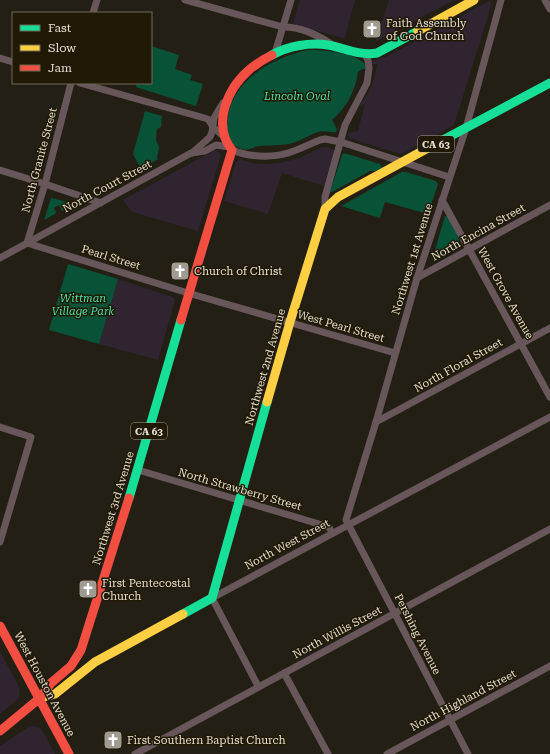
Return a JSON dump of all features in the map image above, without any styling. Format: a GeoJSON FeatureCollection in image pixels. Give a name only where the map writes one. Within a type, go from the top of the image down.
{"type":"FeatureCollection","features":[{"type":"Feature","properties":{"kind":"main road"},"geometry":{"type":"LineString","coordinates":[[231,148],[224,138],[223,129],[224,111],[232,93],[240,80],[254,66],[275,53],[293,47],[319,44],[335,46],[365,55],[377,54],[474,0]]}},
{"type":"Feature","properties":{"kind":"main road","name":"CA 63"},"geometry":{"type":"LineString","coordinates":[[325,209],[338,197],[550,82]]}},
{"type":"Feature","properties":{"kind":"main road","name":"Northwest 3rd Avenue"},"geometry":{"type":"LineString","coordinates":[[40,698],[51,683],[71,666],[81,650],[138,470],[231,148]]}},
{"type":"Feature","properties":{"kind":"main road","name":"Northwest 2nd Avenue"},"geometry":{"type":"LineString","coordinates":[[212,598],[290,322],[325,209]]}},
{"type":"Feature","properties":{"kind":"main road","name":"North West Street"},"geometry":{"type":"LineString","coordinates":[[40,698],[55,694],[95,662],[212,598]]}},
{"type":"Feature","properties":{"kind":"main road","name":"West Houston Avenue"},"geometry":{"type":"LineString","coordinates":[[0,626],[69,754]]}},
{"type":"Feature","properties":{"kind":"main road"},"geometry":{"type":"LineString","coordinates":[[81,650],[84,660],[90,663],[95,662]]}},
{"type":"Feature","properties":{"kind":"main road","name":"CA 63"},"geometry":{"type":"LineString","coordinates":[[0,731],[25,712],[40,698]]}},
{"type":"Feature","properties":{"kind":"street"},"geometry":{"type":"LineString","coordinates":[[93,12],[97,0]]}},
{"type":"Feature","properties":{"kind":"street"},"geometry":{"type":"LineString","coordinates":[[185,0],[283,27],[293,27],[315,34],[335,46]]}},
{"type":"Feature","properties":{"kind":"street"},"geometry":{"type":"LineString","coordinates":[[275,53],[291,0]]}},
{"type":"Feature","properties":{"kind":"street","name":"Northwest 1st Avenue"},"geometry":{"type":"LineString","coordinates":[[348,525],[346,520],[417,278],[466,128],[500,0]]}},
{"type":"Feature","properties":{"kind":"street"},"geometry":{"type":"LineString","coordinates":[[545,0],[550,9]]}},
{"type":"Feature","properties":{"kind":"street"},"geometry":{"type":"LineString","coordinates":[[341,142],[345,125],[367,83],[369,68],[368,60],[365,55]]}},
{"type":"Feature","properties":{"kind":"street"},"geometry":{"type":"LineString","coordinates":[[0,58],[12,62]]}},
{"type":"Feature","properties":{"kind":"street","name":"North Granite Street"},"geometry":{"type":"LineString","coordinates":[[27,243],[45,184],[71,84]]}},
{"type":"Feature","properties":{"kind":"street"},"geometry":{"type":"LineString","coordinates":[[84,84],[208,119],[213,127],[224,138]]}},
{"type":"Feature","properties":{"kind":"street"},"geometry":{"type":"LineString","coordinates":[[208,119],[216,114],[232,93]]}},
{"type":"Feature","properties":{"kind":"street"},"geometry":{"type":"LineString","coordinates":[[192,153],[210,137],[216,114]]}},
{"type":"Feature","properties":{"kind":"street"},"geometry":{"type":"LineString","coordinates":[[231,148],[240,154],[278,155],[287,154],[320,140],[326,139],[341,142],[449,177]]}},
{"type":"Feature","properties":{"kind":"street","name":"Northwest 2nd Avenue"},"geometry":{"type":"LineString","coordinates":[[325,209],[325,197],[341,142]]}},
{"type":"Feature","properties":{"kind":"street","name":"North Court Street"},"geometry":{"type":"LineString","coordinates":[[0,258],[192,153],[205,151],[216,145],[231,148]]}},
{"type":"Feature","properties":{"kind":"street"},"geometry":{"type":"LineString","coordinates":[[0,170],[101,202]]}},
{"type":"Feature","properties":{"kind":"street","name":"West Grove Avenue"},"geometry":{"type":"LineString","coordinates":[[442,200],[550,397]]}},
{"type":"Feature","properties":{"kind":"street","name":"North Encina Street"},"geometry":{"type":"LineString","coordinates":[[417,278],[550,205]]}},
{"type":"Feature","properties":{"kind":"street","name":"Pearl Street"},"geometry":{"type":"LineString","coordinates":[[27,243],[188,293]]}},
{"type":"Feature","properties":{"kind":"street","name":"West Pearl Street"},"geometry":{"type":"LineString","coordinates":[[188,293],[395,353]]}},
{"type":"Feature","properties":{"kind":"street","name":"North Floral Street"},"geometry":{"type":"LineString","coordinates":[[376,422],[550,328]]}},
{"type":"Feature","properties":{"kind":"street","name":"North West Street"},"geometry":{"type":"LineString","coordinates":[[212,598],[550,417]]}},
{"type":"Feature","properties":{"kind":"street"},"geometry":{"type":"LineString","coordinates":[[0,427],[31,437],[0,542]]}},
{"type":"Feature","properties":{"kind":"street","name":"North Strawberry Street"},"geometry":{"type":"LineString","coordinates":[[138,470],[328,527],[332,533]]}},
{"type":"Feature","properties":{"kind":"street","name":"Pershing Avenue"},"geometry":{"type":"LineString","coordinates":[[348,525],[468,754]]}},
{"type":"Feature","properties":{"kind":"street","name":"North Willis Street"},"geometry":{"type":"LineString","coordinates":[[135,754],[550,529]]}},
{"type":"Feature","properties":{"kind":"street"},"geometry":{"type":"LineString","coordinates":[[212,598],[258,686]]}},
{"type":"Feature","properties":{"kind":"street","name":"North Highland Street"},"geometry":{"type":"LineString","coordinates":[[386,754],[550,666]]}},
{"type":"Feature","properties":{"kind":"street"},"geometry":{"type":"LineString","coordinates":[[284,673],[328,754]]}},
{"type":"Feature","properties":{"kind":"shaded area"},"geometry":{"type":"Polygon","coordinates":[[[300,0],[355,0],[345,37],[342,38],[293,24],[300,0]]]}},
{"type":"Feature","properties":{"kind":"shaded area"},"geometry":{"type":"Polygon","coordinates":[[[389,0],[454,0],[375,42],[389,0]]]}},
{"type":"Feature","properties":{"kind":"shaded area"},"geometry":{"type":"Polygon","coordinates":[[[489,1],[492,3],[454,125],[400,154],[349,138],[348,133],[358,131],[365,104],[360,105],[370,90],[375,76],[377,64],[371,64],[372,61],[388,56],[489,1]]]}},
{"type":"Feature","properties":{"kind":"shaded area"},"geometry":{"type":"Polygon","coordinates":[[[322,147],[328,147],[333,149],[335,152],[324,186],[282,173],[268,214],[224,201],[236,162],[240,159],[252,163],[268,164],[284,162],[299,158],[322,147]]]}},
{"type":"Feature","properties":{"kind":"shaded area"},"geometry":{"type":"Polygon","coordinates":[[[215,150],[221,155],[198,231],[132,212],[123,200],[215,150]]]}},
{"type":"Feature","properties":{"kind":"shaded area"},"geometry":{"type":"Polygon","coordinates":[[[118,279],[172,297],[175,300],[158,360],[99,344],[118,279]]]}},
{"type":"Feature","properties":{"kind":"shaded area"},"geometry":{"type":"Polygon","coordinates":[[[0,651],[20,689],[19,698],[0,714],[0,651]]]}},
{"type":"Feature","properties":{"kind":"shaded area"},"geometry":{"type":"Polygon","coordinates":[[[30,726],[38,727],[43,732],[55,754],[0,754],[0,746],[30,726]]]}},
{"type":"Feature","properties":{"kind":"green space"},"geometry":{"type":"Polygon","coordinates":[[[152,46],[179,55],[175,69],[192,75],[190,80],[203,84],[196,106],[136,87],[137,84],[152,84],[152,46]]]}},
{"type":"Feature","properties":{"kind":"green space","name":"Lincoln Oval"},"geometry":{"type":"Polygon","coordinates":[[[308,50],[329,51],[345,54],[353,56],[364,63],[366,69],[362,69],[358,72],[350,99],[332,120],[337,129],[336,132],[322,131],[293,143],[285,145],[259,146],[247,150],[234,145],[230,140],[227,127],[228,116],[238,91],[247,81],[269,64],[295,53],[308,50]]]}},
{"type":"Feature","properties":{"kind":"green space"},"geometry":{"type":"Polygon","coordinates":[[[145,111],[162,116],[161,127],[157,129],[156,140],[159,147],[158,159],[141,169],[133,154],[145,111]]]}},
{"type":"Feature","properties":{"kind":"green space"},"geometry":{"type":"Polygon","coordinates":[[[344,153],[380,164],[382,168],[375,171],[370,171],[330,192],[342,155],[344,153]]]}},
{"type":"Feature","properties":{"kind":"green space"},"geometry":{"type":"Polygon","coordinates":[[[402,172],[436,181],[438,184],[428,214],[385,202],[380,218],[341,206],[402,172]]]}},
{"type":"Feature","properties":{"kind":"green space"},"geometry":{"type":"Polygon","coordinates":[[[51,198],[74,204],[62,211],[59,205],[54,208],[56,212],[55,214],[44,220],[51,198]]]}},
{"type":"Feature","properties":{"kind":"green space"},"geometry":{"type":"Polygon","coordinates":[[[445,216],[450,217],[455,226],[460,246],[432,260],[445,216]]]}},
{"type":"Feature","properties":{"kind":"green space","name":"Wittman Village Park"},"geometry":{"type":"Polygon","coordinates":[[[68,264],[118,279],[99,344],[49,330],[68,264]]]}},
{"type":"Feature","properties":{"kind":"traffic: fast"},"geometry":{"type":"LineString","coordinates":[[272,55],[292,47],[307,44],[328,45],[358,53],[377,53],[418,31]]}},
{"type":"Feature","properties":{"kind":"traffic: fast"},"geometry":{"type":"LineString","coordinates":[[428,148],[550,83]]}},
{"type":"Feature","properties":{"kind":"traffic: fast"},"geometry":{"type":"LineString","coordinates":[[129,498],[181,320]]}},
{"type":"Feature","properties":{"kind":"traffic: fast"},"geometry":{"type":"LineString","coordinates":[[183,614],[212,598],[267,402]]}},
{"type":"Feature","properties":{"kind":"traffic: slow"},"geometry":{"type":"LineString","coordinates":[[418,31],[474,0]]}},
{"type":"Feature","properties":{"kind":"traffic: slow"},"geometry":{"type":"LineString","coordinates":[[267,402],[325,209],[338,197],[428,148]]}},
{"type":"Feature","properties":{"kind":"traffic: slow"},"geometry":{"type":"LineString","coordinates":[[40,698],[55,694],[95,662],[183,614]]}},
{"type":"Feature","properties":{"kind":"traffic: jam"},"geometry":{"type":"LineString","coordinates":[[181,320],[232,150],[226,140],[223,130],[225,108],[234,87],[241,78],[254,66],[272,55]]}},
{"type":"Feature","properties":{"kind":"traffic: jam"},"geometry":{"type":"LineString","coordinates":[[0,731],[40,698],[51,683],[71,666],[81,650],[129,498]]}},
{"type":"Feature","properties":{"kind":"traffic: jam"},"geometry":{"type":"LineString","coordinates":[[0,626],[69,754]]}},
{"type":"Feature","properties":{"kind":"place","name":"Faith Assembly of God Church"},"geometry":{"type":"Point","coordinates":[372,29]}},
{"type":"Feature","properties":{"kind":"place","name":"Church of Christ"},"geometry":{"type":"Point","coordinates":[180,271]}},
{"type":"Feature","properties":{"kind":"place","name":"First Pentecostal Church"},"geometry":{"type":"Point","coordinates":[88,589]}},
{"type":"Feature","properties":{"kind":"place","name":"First Southern Baptist Church"},"geometry":{"type":"Point","coordinates":[113,740]}}]}
